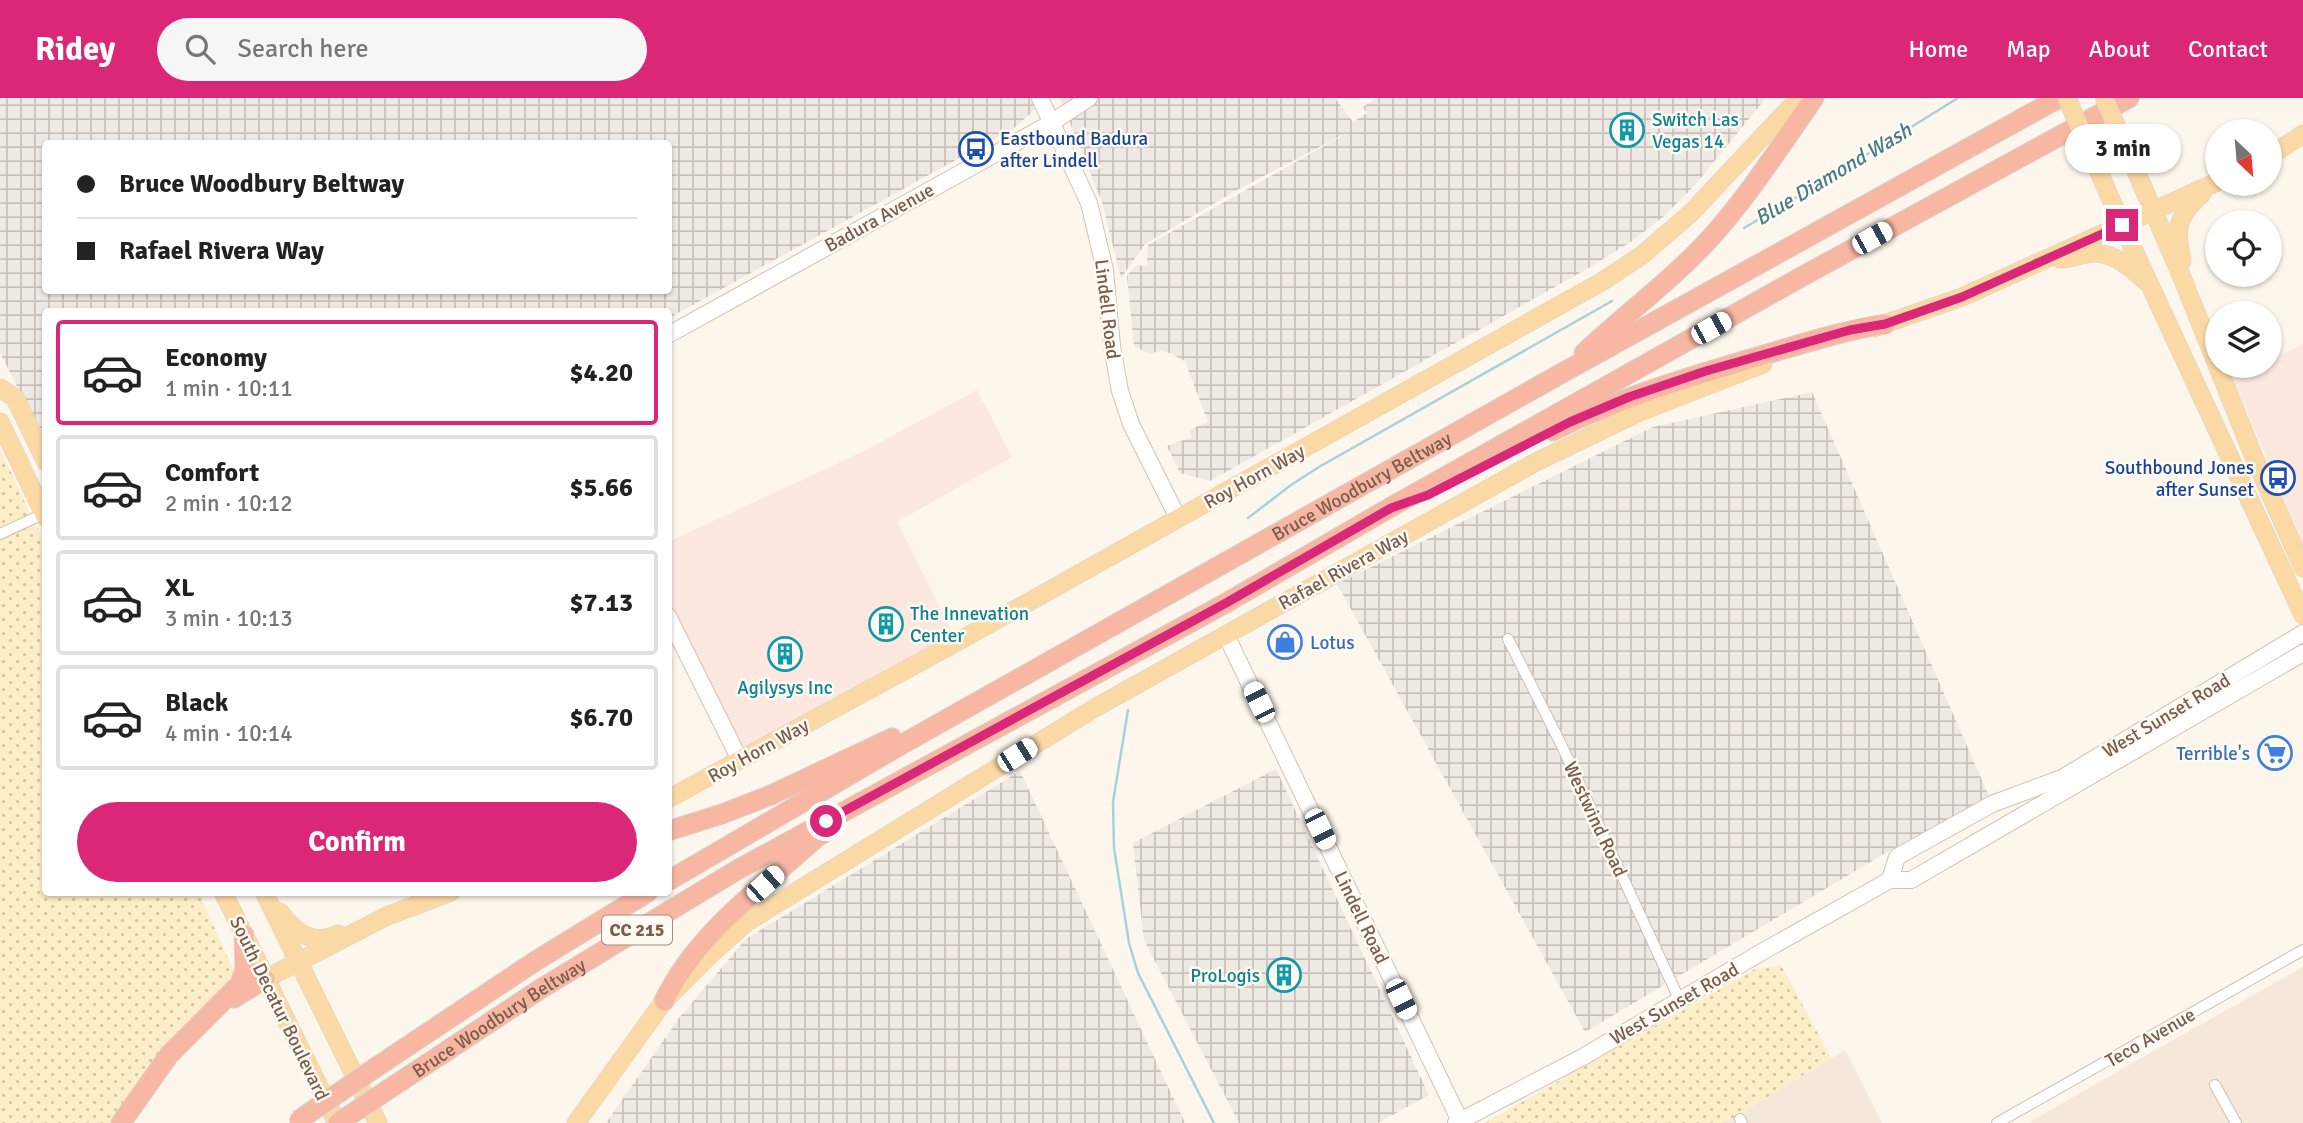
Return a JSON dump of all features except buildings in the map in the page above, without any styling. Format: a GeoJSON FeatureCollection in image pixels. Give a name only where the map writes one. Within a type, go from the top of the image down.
{"type":"FeatureCollection","features":[{"type":"Feature","properties":{"kind":"highway"},"geometry":{"type":"LineString","coordinates":[[1563,373],[1703,246],[1726,220],[1814,98]]}},
{"type":"Feature","properties":{"kind":"highway","name":"Bruce Woodbury Beltway"},"geometry":{"type":"LineString","coordinates":[[672,879],[1563,373],[2059,98]]}},
{"type":"Feature","properties":{"kind":"highway","name":"Bruce Woodbury Beltway"},"geometry":{"type":"LineString","coordinates":[[338,1123],[553,981],[737,870],[1226,603],[1803,276],[2129,98]]}},
{"type":"Feature","properties":{"kind":"highway"},"geometry":{"type":"LineString","coordinates":[[1391,508],[1428,495],[1570,422],[1629,397],[1706,371],[1850,330],[1885,324]]}},
{"type":"Feature","properties":{"kind":"highway"},"geometry":{"type":"LineString","coordinates":[[672,830],[771,795],[1011,685]]}},
{"type":"Feature","properties":{"kind":"highway"},"geometry":{"type":"LineString","coordinates":[[664,1001],[676,978],[718,928],[816,838],[861,810],[893,784]]}},
{"type":"Feature","properties":{"kind":"highway","name":"Bruce Woodbury Beltway"},"geometry":{"type":"LineString","coordinates":[[296,1121],[534,962],[641,896]]}},
{"type":"Feature","properties":{"kind":"highway"},"geometry":{"type":"LineString","coordinates":[[121,1123],[169,1055],[235,991],[243,978],[244,935]]}},
{"type":"Feature","properties":{"kind":"highway"},"geometry":{"type":"LineString","coordinates":[[215,1010],[265,979]]}},
{"type":"Feature","properties":{"kind":"main road","name":"Lindell Road"},"geometry":{"type":"LineString","coordinates":[[1040,98],[1089,203],[1105,270],[1119,391],[1131,424],[1178,518]]}},
{"type":"Feature","properties":{"kind":"main road","name":"Badura Avenue"},"geometry":{"type":"LineString","coordinates":[[672,333],[1051,123],[1089,98]]}},
{"type":"Feature","properties":{"kind":"main road","name":"Roy Horn Way"},"geometry":{"type":"LineString","coordinates":[[672,797],[1604,281],[1642,255],[1691,214],[1799,98]]}},
{"type":"Feature","properties":{"kind":"main road"},"geometry":{"type":"LineString","coordinates":[[2067,98],[2122,225],[2303,615]]}},
{"type":"Feature","properties":{"kind":"main road"},"geometry":{"type":"LineString","coordinates":[[2104,98],[2303,568]]}},
{"type":"Feature","properties":{"kind":"main road"},"geometry":{"type":"LineString","coordinates":[[2282,148],[2303,134]]}},
{"type":"Feature","properties":{"kind":"main road","name":"Rafael Rivera Way"},"geometry":{"type":"LineString","coordinates":[[576,1123],[664,1001],[747,922],[1040,741],[1536,462],[1640,412],[1726,377],[1962,297],[2205,188]]}},
{"type":"Feature","properties":{"kind":"main road"},"geometry":{"type":"LineString","coordinates":[[2181,275],[2182,259],[2177,241],[2179,222],[2190,205],[2205,193]]}},
{"type":"Feature","properties":{"kind":"main road"},"geometry":{"type":"LineString","coordinates":[[2042,260],[2068,259],[2094,253],[2109,256],[2137,274],[2151,288]]}},
{"type":"Feature","properties":{"kind":"main road"},"geometry":{"type":"LineString","coordinates":[[0,388],[15,398],[42,454]]}},
{"type":"Feature","properties":{"kind":"main road"},"geometry":{"type":"LineString","coordinates":[[2199,393],[2216,402],[2237,442],[2251,450]]}},
{"type":"Feature","properties":{"kind":"main road"},"geometry":{"type":"LineString","coordinates":[[0,422],[42,509]]}},
{"type":"Feature","properties":{"kind":"main road"},"geometry":{"type":"LineString","coordinates":[[672,624],[740,760]]}},
{"type":"Feature","properties":{"kind":"main road","name":"West Sunset Road"},"geometry":{"type":"LineString","coordinates":[[1890,880],[1897,857],[1992,804],[2062,778],[2303,633]]}},
{"type":"Feature","properties":{"kind":"main road","name":"Lindell Road"},"geometry":{"type":"LineString","coordinates":[[1226,635],[1459,1122]]}},
{"type":"Feature","properties":{"kind":"main road","name":"West Sunset Road"},"geometry":{"type":"LineString","coordinates":[[1459,1122],[1581,1058],[1777,942],[1890,880],[1911,880],[2303,653]]}},
{"type":"Feature","properties":{"kind":"main road","name":"South Decatur Boulevard"},"geometry":{"type":"LineString","coordinates":[[225,896],[338,1123]]}},
{"type":"Feature","properties":{"kind":"main road","name":"South Decatur Boulevard"},"geometry":{"type":"LineString","coordinates":[[267,896],[378,1123]]}},
{"type":"Feature","properties":{"kind":"main road"},"geometry":{"type":"LineString","coordinates":[[268,896],[298,933],[311,938],[325,939],[373,918],[387,916]]}},
{"type":"Feature","properties":{"kind":"main road"},"geometry":{"type":"LineString","coordinates":[[265,979],[387,916],[440,896]]}},
{"type":"Feature","properties":{"kind":"street"},"geometry":{"type":"LineString","coordinates":[[0,534],[42,516]]}},
{"type":"Feature","properties":{"kind":"street","name":"Westwind Road"},"geometry":{"type":"LineString","coordinates":[[1508,639],[1561,744],[1680,1001]]}},
{"type":"Feature","properties":{"kind":"street","name":"Teco Avenue"},"geometry":{"type":"LineString","coordinates":[[1997,1123],[2303,950]]}},
{"type":"Feature","properties":{"kind":"street"},"geometry":{"type":"LineString","coordinates":[[2215,1085],[2236,1123]]}},
{"type":"Feature","properties":{"kind":"shaded area"},"geometry":{"type":"Polygon","coordinates":[[[0,98],[1048,98],[1014,128],[672,316],[672,308],[42,308],[42,434],[0,353],[0,98]]]}},
{"type":"Feature","properties":{"kind":"shaded area"},"geometry":{"type":"Polygon","coordinates":[[[1060,98],[1335,98],[1353,122],[1367,113],[1363,107],[1376,98],[1766,98],[1694,186],[1663,217],[1632,241],[1210,481],[1180,473],[1167,446],[1192,437],[1189,430],[1208,422],[1185,361],[1163,350],[1149,354],[1134,346],[1127,276],[1135,266],[1147,265],[1148,245],[1356,128],[1237,190],[1145,244],[1121,278],[1102,202],[1060,98]]]}},
{"type":"Feature","properties":{"kind":"shaded area"},"geometry":{"type":"Polygon","coordinates":[[[2303,344],[2303,544],[2233,379],[2282,378],[2282,354],[2303,344]]]}},
{"type":"Feature","properties":{"kind":"shaded area"},"geometry":{"type":"Polygon","coordinates":[[[977,390],[1012,457],[897,522],[957,642],[740,760],[672,607],[672,540],[862,452],[977,390]]]}},
{"type":"Feature","properties":{"kind":"shaded area"},"geometry":{"type":"Polygon","coordinates":[[[1812,392],[1989,796],[1882,855],[1585,1032],[1337,584],[1653,427],[1812,392]]]}},
{"type":"Feature","properties":{"kind":"shaded area"},"geometry":{"type":"Polygon","coordinates":[[[1276,769],[1429,1095],[1378,1123],[1239,1123],[1144,940],[1133,843],[1276,769]]]}},
{"type":"Feature","properties":{"kind":"shaded area"},"geometry":{"type":"Polygon","coordinates":[[[1020,771],[1185,1123],[606,1123],[679,1018],[746,939],[1020,771]]]}},
{"type":"Feature","properties":{"kind":"shaded area"},"geometry":{"type":"Polygon","coordinates":[[[2303,967],[2303,1123],[2028,1123],[2134,1062],[2303,967]]]}},
{"type":"Feature","properties":{"kind":"shaded area"},"geometry":{"type":"Polygon","coordinates":[[[1845,1050],[1882,1123],[1725,1123],[1845,1050]]]}},
{"type":"Feature","properties":{"kind":"sand"},"geometry":{"type":"Polygon","coordinates":[[[0,449],[42,539],[42,896],[200,896],[237,979],[113,1123],[0,1123],[0,449]]]}},
{"type":"Feature","properties":{"kind":"sand"},"geometry":{"type":"Polygon","coordinates":[[[1781,965],[1831,1058],[1725,1123],[1485,1123],[1755,969],[1781,965]]]}},
{"type":"Feature","properties":{"kind":"waterway","name":"Blue Diamond Wash"},"geometry":{"type":"LineString","coordinates":[[1744,228],[1958,98]]}},
{"type":"Feature","properties":{"kind":"waterway"},"geometry":{"type":"LineString","coordinates":[[1248,518],[1319,467],[1612,301]]}},
{"type":"Feature","properties":{"kind":"waterway"},"geometry":{"type":"LineString","coordinates":[[1128,710],[1113,802],[1114,848],[1129,943],[1138,973],[1214,1123]]}},
{"type":"Feature","properties":{"kind":"place","name":"Switch Las Vegas 14"},"geometry":{"type":"Point","coordinates":[1627,130]}},
{"type":"Feature","properties":{"kind":"place","name":"Eastbound Badura after Lindell"},"geometry":{"type":"Point","coordinates":[976,149]}},
{"type":"Feature","properties":{"kind":"place","name":"Southbound Jones after Sunset"},"geometry":{"type":"Point","coordinates":[2278,478]}},
{"type":"Feature","properties":{"kind":"place","name":"The Innevation Center"},"geometry":{"type":"Point","coordinates":[886,624]}},
{"type":"Feature","properties":{"kind":"place","name":"Lotus"},"geometry":{"type":"Point","coordinates":[1285,642]}},
{"type":"Feature","properties":{"kind":"place","name":"Agilysys Inc"},"geometry":{"type":"Point","coordinates":[785,654]}},
{"type":"Feature","properties":{"kind":"place","name":"Terrible's"},"geometry":{"type":"Point","coordinates":[2275,753]}},
{"type":"Feature","properties":{"kind":"place","name":"ProLogis"},"geometry":{"type":"Point","coordinates":[1284,975]}},
{"type":"Feature","properties":{"kind":"route"},"geometry":{"type":"LineString","coordinates":[[826,821],[1226,603],[1391,508],[1428,495],[1570,422],[1629,397],[1706,371],[1850,330],[1885,324],[1962,297],[2122,225]]}}]}
